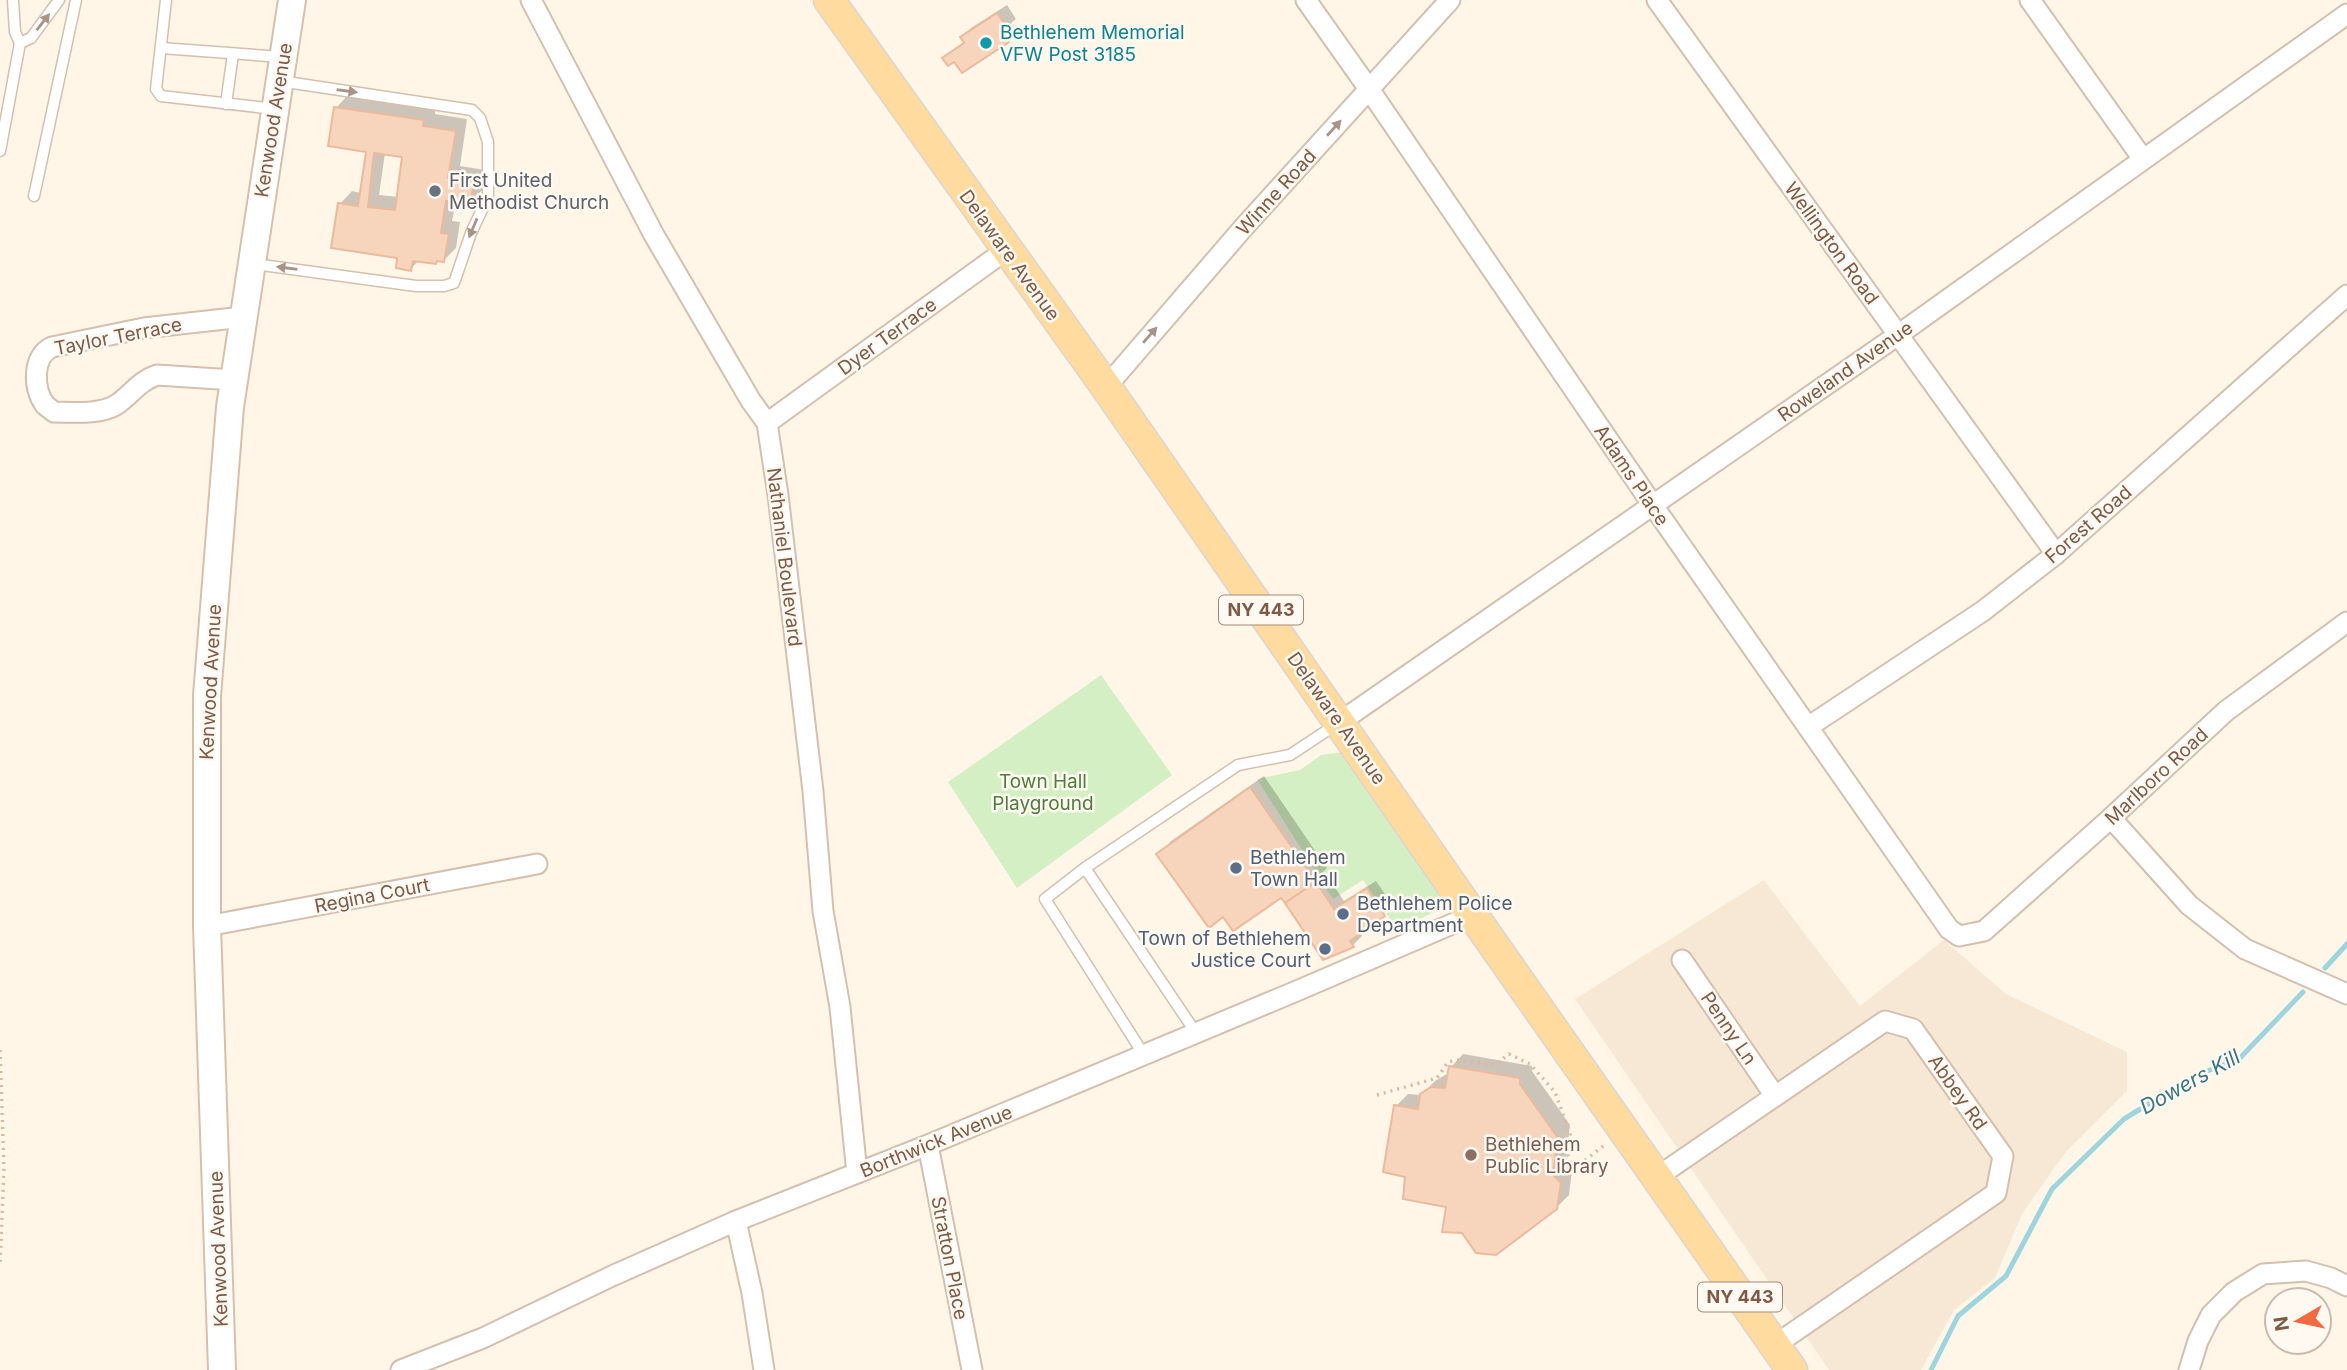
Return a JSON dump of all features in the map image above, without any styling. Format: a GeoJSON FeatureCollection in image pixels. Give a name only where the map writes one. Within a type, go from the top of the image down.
{"type":"FeatureCollection","features":[{"type":"Feature","properties":{"kind":"main road","name":"Kenwood Avenue"},"geometry":{"type":"LineString","coordinates":[[222,1370],[207,926],[206,696],[234,380],[292,0]]}},
{"type":"Feature","properties":{"kind":"main road","name":"Delaware Avenue"},"geometry":{"type":"LineString","coordinates":[[829,0],[1106,387],[1782,1359]]}},
{"type":"Feature","properties":{"kind":"street","name":"Nathaniel Boulevard"},"geometry":{"type":"LineString","coordinates":[[531,0],[654,235],[751,401],[767,423],[813,791],[823,911],[840,1007],[857,1173]]}},
{"type":"Feature","properties":{"kind":"street","name":"Adams Place"},"geometry":{"type":"LineString","coordinates":[[1306,0],[1652,505],[1949,929],[1959,936],[1970,935]]}},
{"type":"Feature","properties":{"kind":"street","name":"Winne Road"},"geometry":{"type":"LineString","coordinates":[[1106,387],[1244,227],[1450,0]]}},
{"type":"Feature","properties":{"kind":"street","name":"Wellington Road"},"geometry":{"type":"LineString","coordinates":[[1657,0],[2056,554]]}},
{"type":"Feature","properties":{"kind":"street"},"geometry":{"type":"LineString","coordinates":[[2030,0],[2143,159]]}},
{"type":"Feature","properties":{"kind":"street","name":"Roweland Avenue"},"geometry":{"type":"LineString","coordinates":[[1340,722],[1898,335],[2347,14]]}},
{"type":"Feature","properties":{"kind":"street","name":"Dyer Terrace"},"geometry":{"type":"LineString","coordinates":[[767,423],[1006,250]]}},
{"type":"Feature","properties":{"kind":"street","name":"Forest Road"},"geometry":{"type":"LineString","coordinates":[[1808,727],[1983,611],[2056,554],[2347,295]]}},
{"type":"Feature","properties":{"kind":"street","name":"Taylor Terrace"},"geometry":{"type":"LineString","coordinates":[[234,380],[157,375],[145,379],[115,405],[102,410],[54,412],[45,405],[38,388],[37,362],[45,350],[52,347],[144,328],[243,317]]}},
{"type":"Feature","properties":{"kind":"street","name":"Marlboro Road"},"geometry":{"type":"LineString","coordinates":[[1970,935],[1984,930],[2111,818],[2226,711],[2347,622]]}},
{"type":"Feature","properties":{"kind":"street"},"geometry":{"type":"LineString","coordinates":[[2111,818],[2189,905],[2245,949],[2347,994]]}},
{"type":"Feature","properties":{"kind":"street","name":"Regina Court"},"geometry":{"type":"LineString","coordinates":[[207,926],[537,864]]}},
{"type":"Feature","properties":{"kind":"street","name":"Borthwick Avenue"},"geometry":{"type":"LineString","coordinates":[[401,1370],[483,1338],[612,1276],[736,1221],[928,1145],[1473,915]]}},
{"type":"Feature","properties":{"kind":"street","name":"Penny Ln"},"geometry":{"type":"LineString","coordinates":[[1682,960],[1775,1097]]}},
{"type":"Feature","properties":{"kind":"street","name":"Abbey Rd"},"geometry":{"type":"LineString","coordinates":[[1657,1177],[1885,1021],[1913,1029],[2003,1156],[1996,1193],[1782,1359]]}},
{"type":"Feature","properties":{"kind":"street","name":"Stratton Place"},"geometry":{"type":"LineString","coordinates":[[928,1145],[972,1370]]}},
{"type":"Feature","properties":{"kind":"street"},"geometry":{"type":"LineString","coordinates":[[736,1221],[752,1293],[764,1370]]}},
{"type":"Feature","properties":{"kind":"street"},"geometry":{"type":"LineString","coordinates":[[2189,1370],[2198,1341],[2211,1315],[2234,1292],[2263,1274],[2306,1271],[2347,1286]]}},
{"type":"Feature","properties":{"kind":"lane"},"geometry":{"type":"LineString","coordinates":[[0,151],[20,43],[15,32],[13,0]]}},
{"type":"Feature","properties":{"kind":"lane"},"geometry":{"type":"LineString","coordinates":[[20,43],[31,38],[59,0]]}},
{"type":"Feature","properties":{"kind":"lane"},"geometry":{"type":"LineString","coordinates":[[34,196],[76,0]]}},
{"type":"Feature","properties":{"kind":"lane"},"geometry":{"type":"LineString","coordinates":[[166,0],[156,89],[161,96],[275,109]]}},
{"type":"Feature","properties":{"kind":"lane"},"geometry":{"type":"LineString","coordinates":[[161,48],[233,54],[281,69],[472,110],[481,118],[488,142],[488,197],[471,233],[454,283],[444,286],[416,286],[251,263]]}},
{"type":"Feature","properties":{"kind":"lane"},"geometry":{"type":"LineString","coordinates":[[226,104],[233,54]]}},
{"type":"Feature","properties":{"kind":"lane"},"geometry":{"type":"LineString","coordinates":[[1144,1055],[1045,899],[1085,868],[1238,765],[1290,755],[1340,722]]}},
{"type":"Feature","properties":{"kind":"lane"},"geometry":{"type":"LineString","coordinates":[[1085,868],[1196,1033]]}},
{"type":"Feature","properties":{"kind":"path"},"geometry":{"type":"LineString","coordinates":[[0,1050],[4,1168],[0,1266]]}},
{"type":"Feature","properties":{"kind":"path"},"geometry":{"type":"LineString","coordinates":[[1377,1095],[1437,1078],[1448,1062],[1457,1060],[1494,1065],[1508,1054],[1530,1064],[1555,1092],[1570,1134],[1568,1155],[1575,1168],[1610,1141]]}},
{"type":"Feature","properties":{"kind":"shaded area"},"geometry":{"type":"Polygon","coordinates":[[[1764,880],[1860,1006],[1944,940],[2006,994],[2127,1052],[2127,1091],[2065,1153],[2022,1214],[1995,1278],[1954,1310],[1921,1370],[1829,1370],[1575,999],[1764,880]]]}},
{"type":"Feature","properties":{"kind":"green space","name":"Town Hall Playground"},"geometry":{"type":"Polygon","coordinates":[[[1101,675],[1172,775],[1017,888],[948,782],[1101,675]]]}},
{"type":"Feature","properties":{"kind":"green space"},"geometry":{"type":"Polygon","coordinates":[[[1343,752],[1445,896],[1436,911],[1408,925],[1396,928],[1363,880],[1333,899],[1257,779],[1300,770],[1321,755],[1343,752]]]}},
{"type":"Feature","properties":{"kind":"building","name":"Bethlehem Memorial VFW Post 3185"},"geometry":{"type":"Polygon","coordinates":[[[997,13],[1008,29],[1002,33],[1009,42],[962,73],[954,62],[948,66],[942,58],[964,43],[960,37],[997,13]]]}},
{"type":"Feature","properties":{"kind":"building","name":"First United Methodist Church"},"geometry":{"type":"Polygon","coordinates":[[[334,107],[424,120],[423,126],[456,131],[448,178],[474,182],[470,205],[446,201],[441,233],[449,234],[444,262],[437,261],[436,264],[413,261],[411,271],[396,268],[397,258],[331,248],[338,203],[358,206],[366,152],[328,146],[334,107]],[[374,153],[368,207],[395,210],[402,157],[374,153]]]}},
{"type":"Feature","properties":{"kind":"building","name":"Bethlehem Town Hall"},"geometry":{"type":"Polygon","coordinates":[[[1250,787],[1316,882],[1285,903],[1281,898],[1233,931],[1223,917],[1209,928],[1156,854],[1250,787]]]}},
{"type":"Feature","properties":{"kind":"building"},"geometry":{"type":"Polygon","coordinates":[[[1316,882],[1334,909],[1367,888],[1385,916],[1350,941],[1354,947],[1323,960],[1285,903],[1316,882]]]}},
{"type":"Feature","properties":{"kind":"building","name":"Bethlehem Public Library"},"geometry":{"type":"Polygon","coordinates":[[[1449,1066],[1520,1078],[1520,1084],[1558,1138],[1553,1175],[1561,1183],[1557,1209],[1496,1255],[1476,1253],[1462,1233],[1442,1232],[1446,1207],[1403,1199],[1405,1177],[1383,1172],[1394,1105],[1418,1109],[1420,1094],[1431,1087],[1445,1088],[1449,1066]]]}},
{"type":"Feature","properties":{"kind":"waterway","name":"Dowers Kill"},"geometry":{"type":"LineString","coordinates":[[2325,968],[2347,944]]}},
{"type":"Feature","properties":{"kind":"waterway","name":"Dowers Kill"},"geometry":{"type":"LineString","coordinates":[[1931,1370],[1958,1316],[2006,1276],[2052,1189],[2124,1119],[2194,1076],[2239,1059],[2303,992]]}},
{"type":"Feature","properties":{"kind":"place","name":"Bethlehem Memorial VFW Post 3185"},"geometry":{"type":"Point","coordinates":[986,43]}},
{"type":"Feature","properties":{"kind":"place","name":"First United Methodist Church"},"geometry":{"type":"Point","coordinates":[435,191]}},
{"type":"Feature","properties":{"kind":"place","name":"Bethlehem Town Hall"},"geometry":{"type":"Point","coordinates":[1236,868]}},
{"type":"Feature","properties":{"kind":"place","name":"Bethlehem Police Department"},"geometry":{"type":"Point","coordinates":[1343,914]}},
{"type":"Feature","properties":{"kind":"place","name":"Town of Bethlehem Justice Court"},"geometry":{"type":"Point","coordinates":[1325,949]}},
{"type":"Feature","properties":{"kind":"place","name":"Bethlehem Public Library"},"geometry":{"type":"Point","coordinates":[1471,1155]}}]}
